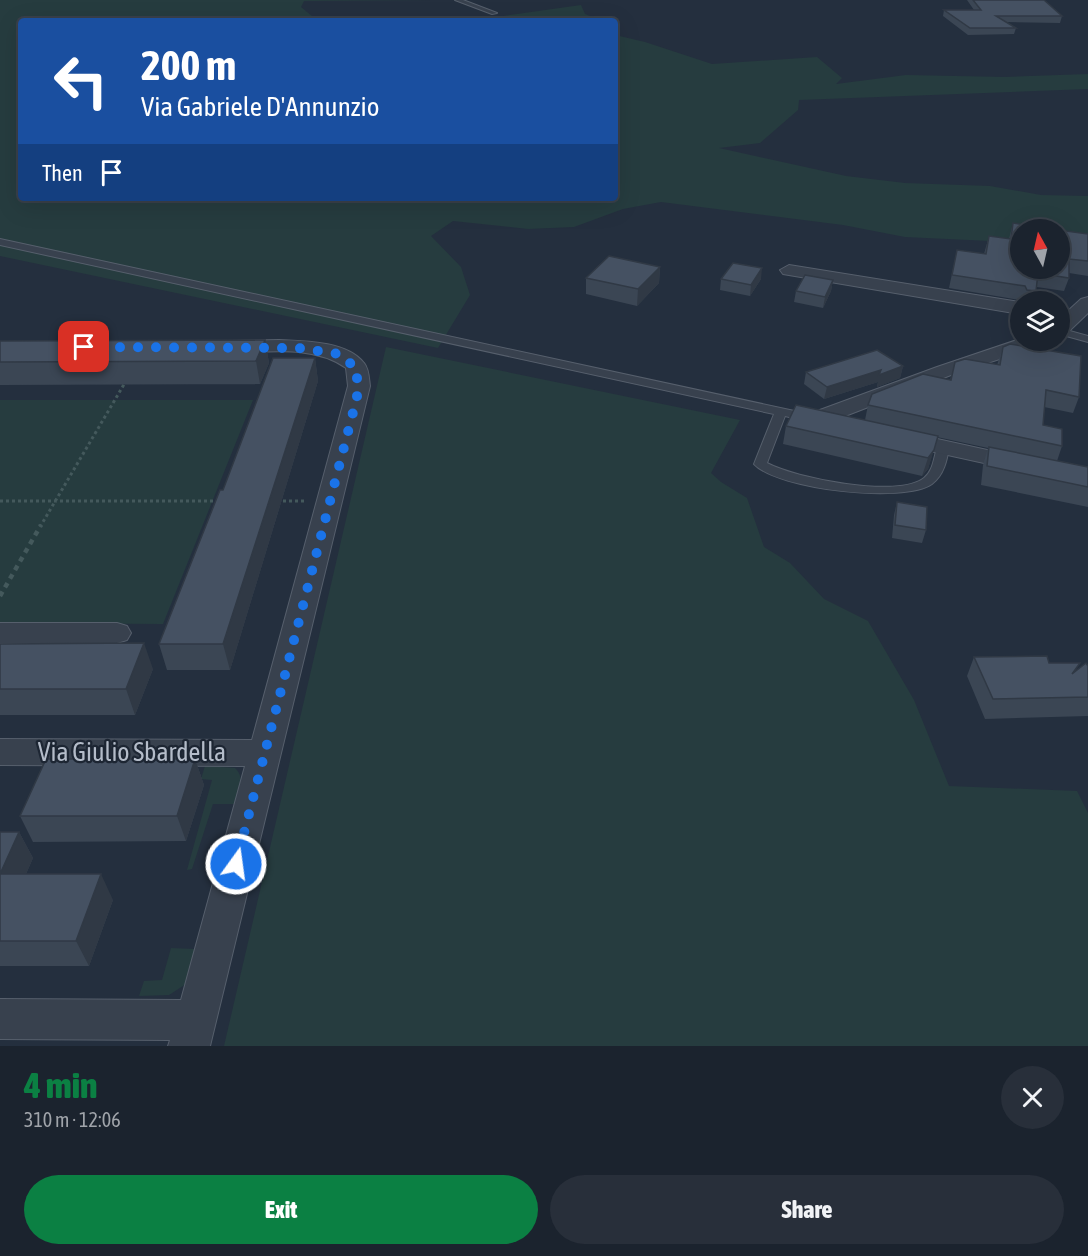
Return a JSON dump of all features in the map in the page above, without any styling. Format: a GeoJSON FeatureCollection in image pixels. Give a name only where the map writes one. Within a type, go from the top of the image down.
{"type":"FeatureCollection","features":[{"type":"Feature","properties":{"kind":"street"},"geometry":{"type":"LineString","coordinates":[[789,270],[1010,306]]}},
{"type":"Feature","properties":{"kind":"street"},"geometry":{"type":"LineString","coordinates":[[1070,317],[1088,303]]}},
{"type":"Feature","properties":{"kind":"street"},"geometry":{"type":"LineString","coordinates":[[0,1019],[192,1033],[358,392],[356,366],[339,354],[314,349],[202,347]]}},
{"type":"Feature","properties":{"kind":"street"},"geometry":{"type":"LineString","coordinates":[[817,419],[944,371],[1010,349]]}},
{"type":"Feature","properties":{"kind":"street"},"geometry":{"type":"LineString","coordinates":[[817,419],[851,427]]}},
{"type":"Feature","properties":{"kind":"street"},"geometry":{"type":"LineString","coordinates":[[886,435],[1088,479]]}},
{"type":"Feature","properties":{"kind":"street"},"geometry":{"type":"LineString","coordinates":[[0,633],[117,633]]}},
{"type":"Feature","properties":{"kind":"street","name":"Via Giulio Sbardella"},"geometry":{"type":"LineString","coordinates":[[0,752],[265,753]]}},
{"type":"Feature","properties":{"kind":"lane"},"geometry":{"type":"LineString","coordinates":[[458,0],[494,13]]}},
{"type":"Feature","properties":{"kind":"lane"},"geometry":{"type":"LineString","coordinates":[[0,242],[817,419]]}},
{"type":"Feature","properties":{"kind":"lane"},"geometry":{"type":"LineString","coordinates":[[1070,327],[1088,339]]}},
{"type":"Feature","properties":{"kind":"lane"},"geometry":{"type":"LineString","coordinates":[[781,412],[760,464],[769,471],[831,485],[875,491],[925,483],[937,472],[943,447]]}},
{"type":"Feature","properties":{"kind":"path"},"geometry":{"type":"LineString","coordinates":[[0,597],[128,378]]}},
{"type":"Feature","properties":{"kind":"path"},"geometry":{"type":"LineString","coordinates":[[0,501],[223,501]]}},
{"type":"Feature","properties":{"kind":"path"},"geometry":{"type":"LineString","coordinates":[[270,501],[330,501]]}},
{"type":"Feature","properties":{"kind":"green space"},"geometry":{"type":"Polygon","coordinates":[[[0,0],[431,0],[304,1],[301,7],[314,18],[18,18],[18,201],[618,201],[618,36],[712,64],[817,57],[842,78],[836,84],[906,75],[1005,77],[1088,74],[1088,89],[799,100],[798,110],[760,143],[719,148],[846,176],[905,183],[990,186],[1041,195],[1088,196],[1088,238],[1070,238],[1070,219],[1010,219],[1010,240],[990,241],[905,237],[843,225],[661,202],[623,209],[574,227],[528,229],[453,221],[431,236],[461,267],[470,295],[438,348],[0,256],[0,0]]]}},
{"type":"Feature","properties":{"kind":"green space"},"geometry":{"type":"Polygon","coordinates":[[[581,5],[585,14],[595,18],[489,18],[581,5]]]}},
{"type":"Feature","properties":{"kind":"green space"},"geometry":{"type":"Polygon","coordinates":[[[386,347],[740,420],[711,473],[747,498],[764,547],[790,563],[824,599],[868,621],[914,700],[949,786],[1077,791],[1088,813],[1088,1046],[224,1046],[386,347]]]}},
{"type":"Feature","properties":{"kind":"green space"},"geometry":{"type":"Polygon","coordinates":[[[0,400],[253,400],[163,624],[0,623],[0,400]]]}},
{"type":"Feature","properties":{"kind":"green space"},"geometry":{"type":"Polygon","coordinates":[[[205,766],[235,768],[241,780],[235,804],[213,804],[192,869],[187,870],[212,780],[201,779],[205,766]]]}},
{"type":"Feature","properties":{"kind":"green space"},"geometry":{"type":"Polygon","coordinates":[[[171,948],[195,949],[186,984],[169,995],[139,996],[144,981],[162,980],[171,948]]]}},
{"type":"Feature","properties":{"kind":"building"},"geometry":{"type":"Polygon","coordinates":[[[973,0],[1044,0],[1062,16],[996,16],[1016,28],[970,28],[944,10],[981,10],[973,0]]]}},
{"type":"Feature","properties":{"kind":"building"},"geometry":{"type":"Polygon","coordinates":[[[1070,232],[1088,234],[1088,261],[1070,259],[1070,232]]]}},
{"type":"Feature","properties":{"kind":"building"},"geometry":{"type":"Polygon","coordinates":[[[989,236],[1010,239],[1010,279],[1037,279],[1036,291],[1027,290],[1025,286],[952,275],[957,250],[986,254],[989,236]]]}},
{"type":"Feature","properties":{"kind":"building"},"geometry":{"type":"Polygon","coordinates":[[[609,256],[660,267],[638,289],[586,278],[609,256]]]}},
{"type":"Feature","properties":{"kind":"building"},"geometry":{"type":"Polygon","coordinates":[[[733,263],[762,268],[751,285],[721,279],[733,263]]]}},
{"type":"Feature","properties":{"kind":"building"},"geometry":{"type":"Polygon","coordinates":[[[805,275],[833,280],[825,297],[796,291],[805,275]]]}},
{"type":"Feature","properties":{"kind":"building"},"geometry":{"type":"Polygon","coordinates":[[[265,340],[256,361],[0,362],[0,341],[265,340]]]}},
{"type":"Feature","properties":{"kind":"building"},"geometry":{"type":"Polygon","coordinates":[[[1010,344],[1010,351],[1051,351],[1081,356],[1079,397],[1046,390],[1043,425],[1062,429],[1062,446],[868,405],[872,394],[923,374],[951,380],[955,362],[965,359],[1000,365],[1003,347],[1010,344]]]}},
{"type":"Feature","properties":{"kind":"building"},"geometry":{"type":"Polygon","coordinates":[[[877,350],[903,366],[879,375],[881,370],[827,387],[806,372],[877,350]]]}},
{"type":"Feature","properties":{"kind":"building"},"geometry":{"type":"Polygon","coordinates":[[[273,358],[315,358],[223,644],[159,644],[220,490],[223,490],[273,358]]]}},
{"type":"Feature","properties":{"kind":"building"},"geometry":{"type":"Polygon","coordinates":[[[796,405],[938,436],[934,450],[928,458],[786,426],[796,405]]]}},
{"type":"Feature","properties":{"kind":"building"},"geometry":{"type":"Polygon","coordinates":[[[989,447],[1088,467],[1088,487],[987,466],[989,447]]]}},
{"type":"Feature","properties":{"kind":"building"},"geometry":{"type":"Polygon","coordinates":[[[897,502],[927,507],[926,530],[895,525],[897,502]]]}},
{"type":"Feature","properties":{"kind":"building"},"geometry":{"type":"Polygon","coordinates":[[[144,643],[126,689],[0,689],[0,644],[144,643]]]}},
{"type":"Feature","properties":{"kind":"building"},"geometry":{"type":"Polygon","coordinates":[[[1047,656],[1049,663],[1080,663],[1072,674],[1086,663],[1088,666],[1088,697],[993,699],[974,657],[1047,656]]]}},
{"type":"Feature","properties":{"kind":"building"},"geometry":{"type":"Polygon","coordinates":[[[46,759],[195,759],[177,816],[20,816],[46,759]]]}},
{"type":"Feature","properties":{"kind":"building"},"geometry":{"type":"Polygon","coordinates":[[[0,832],[19,832],[0,874],[0,832]]]}},
{"type":"Feature","properties":{"kind":"building"},"geometry":{"type":"Polygon","coordinates":[[[0,874],[101,874],[76,941],[0,941],[0,874]]]}},
{"type":"Feature","properties":{"kind":"route"},"geometry":{"type":"LineString","coordinates":[[84,347],[298,348],[339,354],[351,361],[357,369],[359,381],[357,397],[236,864]]}}]}
